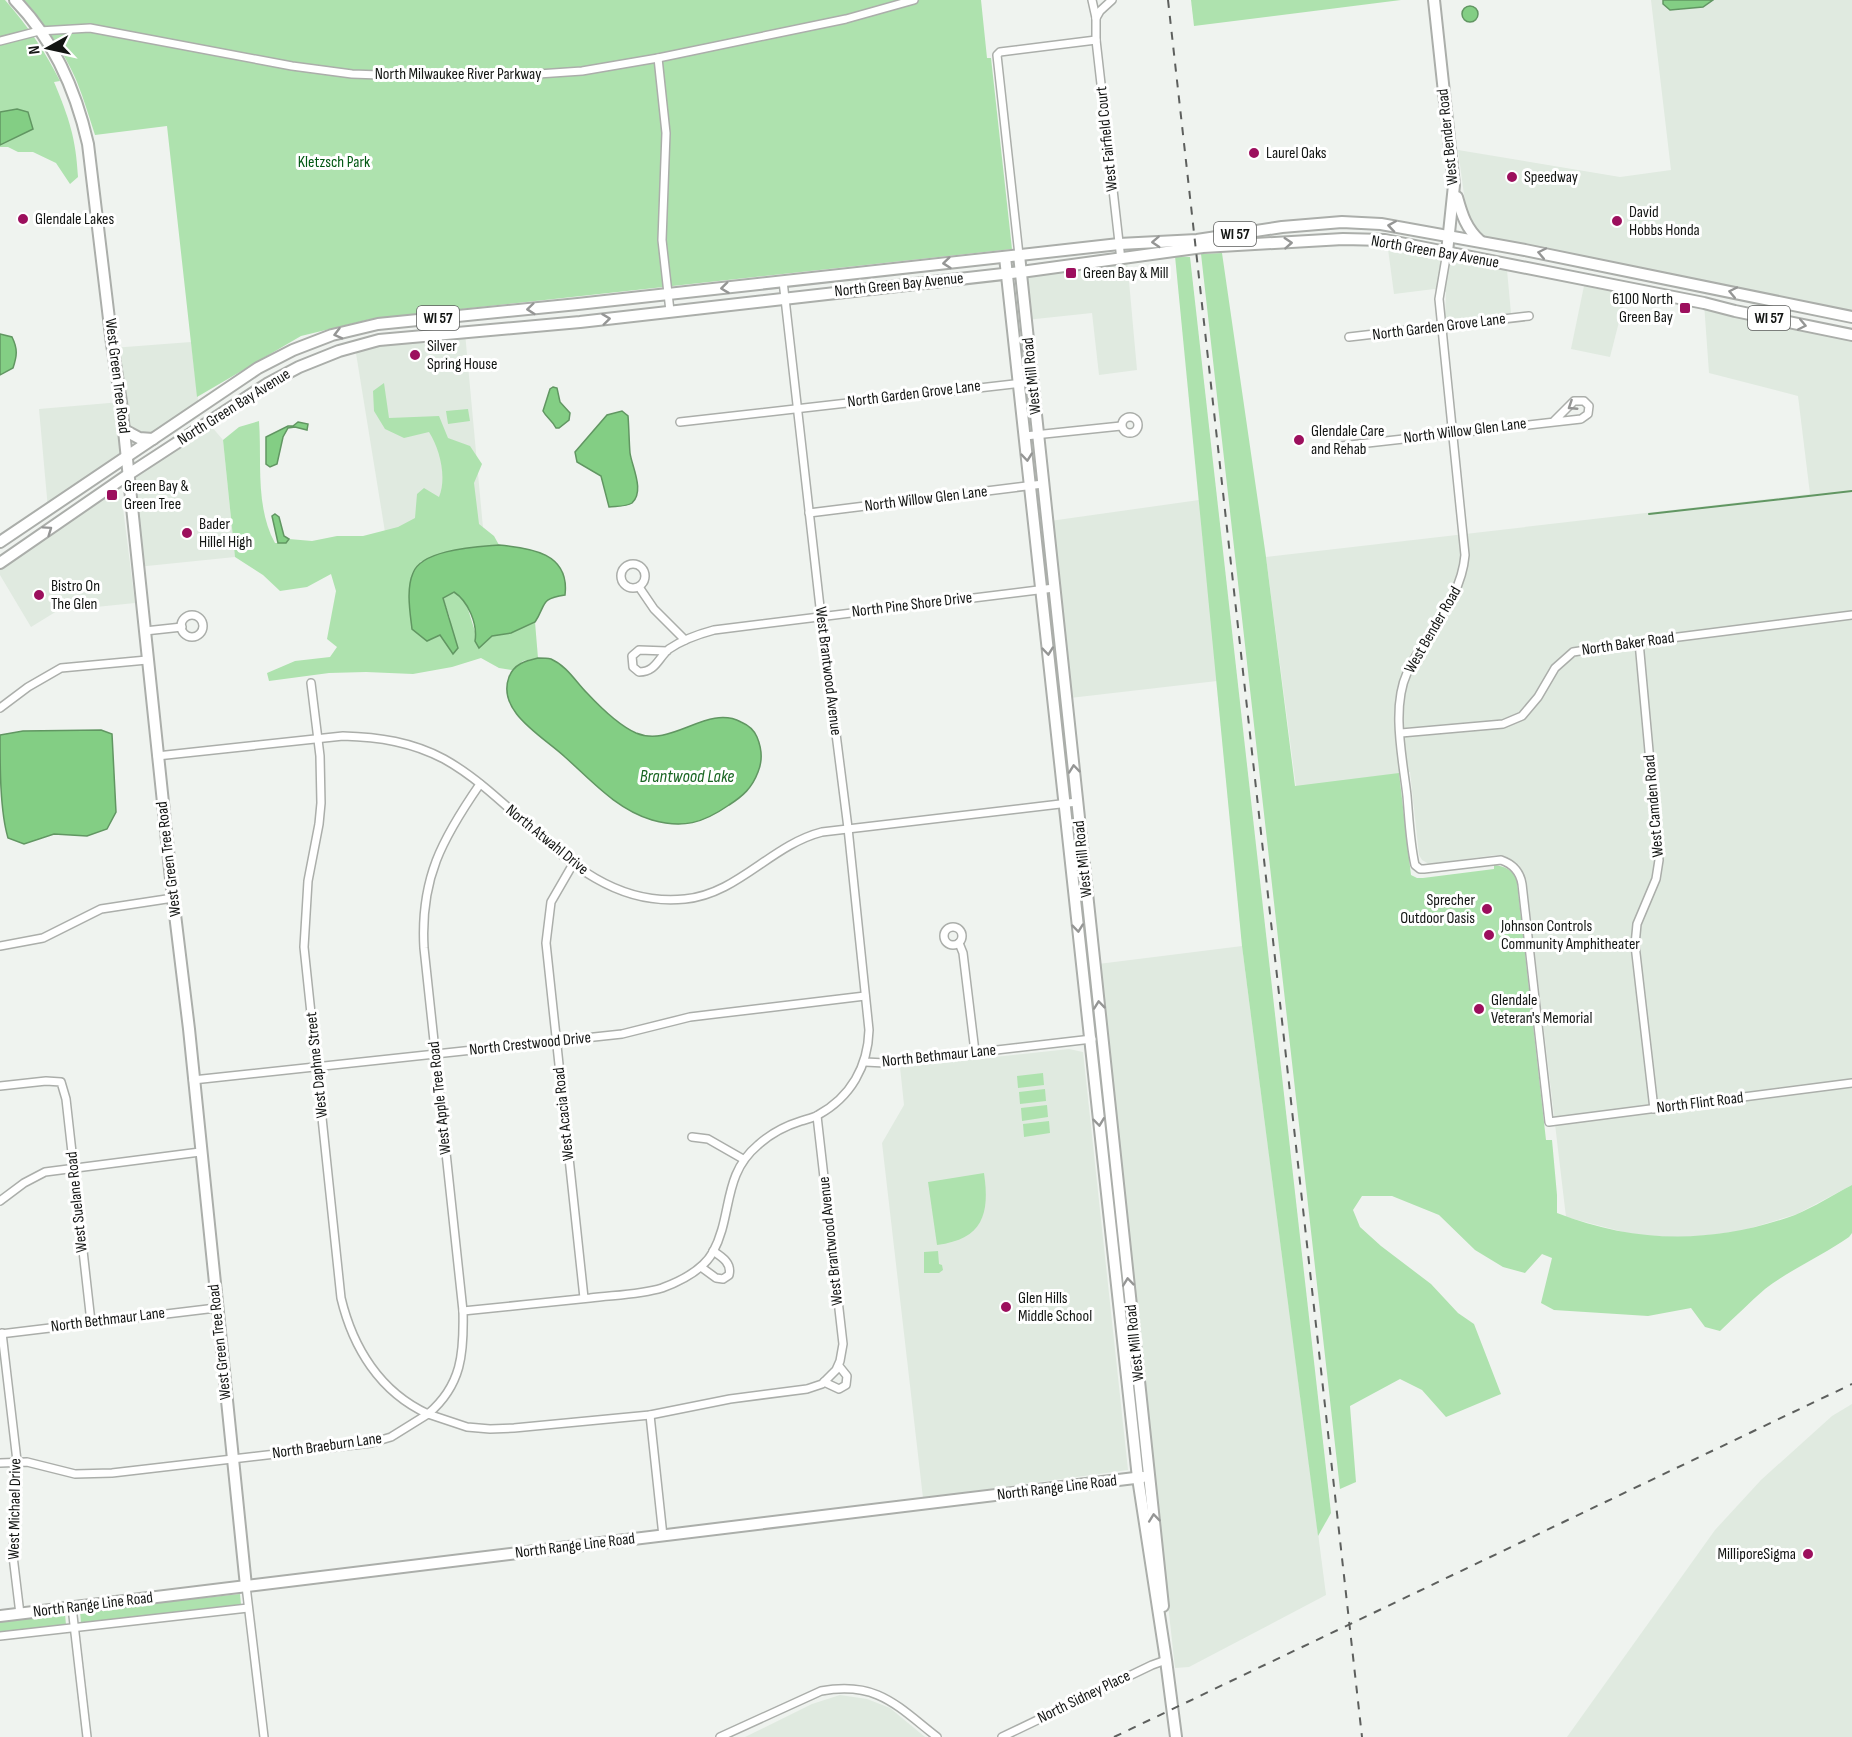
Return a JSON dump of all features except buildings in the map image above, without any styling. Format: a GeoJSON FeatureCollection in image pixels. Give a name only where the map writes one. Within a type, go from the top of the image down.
{"type":"FeatureCollection","features":[{"type":"Feature","properties":{"kind":"main road","name":"West Green Tree Road"},"geometry":{"type":"LineString","coordinates":[[15,0],[53,51],[70,84],[88,144],[129,474],[246,1586]]}},
{"type":"Feature","properties":{"kind":"main road","name":"West Bender Road"},"geometry":{"type":"LineString","coordinates":[[1434,0],[1454,185],[1447,252]]}},
{"type":"Feature","properties":{"kind":"main road"},"geometry":{"type":"LineString","coordinates":[[1454,185],[1464,220],[1480,241]]}},
{"type":"Feature","properties":{"kind":"main road","name":"North Green Bay Avenue"},"geometry":{"type":"LineString","coordinates":[[0,542],[258,368],[293,350],[332,335],[378,324],[1119,244],[1197,240],[1282,227],[1342,222],[1381,224],[1450,235],[1852,317]]}},
{"type":"Feature","properties":{"kind":"main road","name":"North Green Bay Avenue"},"geometry":{"type":"LineString","coordinates":[[0,563],[129,474],[267,384],[339,351],[380,340],[457,334],[1007,274],[1203,247],[1342,239],[1385,240],[1699,302],[1735,312],[1851,335]]}},
{"type":"Feature","properties":{"kind":"main road","name":"West Mill Road"},"geometry":{"type":"LineString","coordinates":[[1019,255],[1162,1585],[1166,1660]]}},
{"type":"Feature","properties":{"kind":"main road","name":"West Mill Road"},"geometry":{"type":"LineString","coordinates":[[1005,257],[1138,1478],[1176,1737]]}},
{"type":"Feature","properties":{"kind":"main road"},"geometry":{"type":"LineString","coordinates":[[1834,332],[1838,314]]}},
{"type":"Feature","properties":{"kind":"main road"},"geometry":{"type":"LineString","coordinates":[[1851,335],[1852,323]]}},
{"type":"Feature","properties":{"kind":"main road"},"geometry":{"type":"LineString","coordinates":[[124,430],[139,438],[153,439]]}},
{"type":"Feature","properties":{"kind":"main road","name":"North Range Line Road"},"geometry":{"type":"LineString","coordinates":[[0,1616],[1150,1476]]}},
{"type":"Feature","properties":{"kind":"street","name":"North Milwaukee River Parkway"},"geometry":{"type":"LineString","coordinates":[[0,41],[39,31],[90,28],[292,66],[352,74],[435,77],[548,74],[582,71],[658,58],[836,21],[914,0]]}},
{"type":"Feature","properties":{"kind":"street","name":"West Fairfield Court"},"geometry":{"type":"LineString","coordinates":[[1092,0],[1096,18],[1096,40],[1121,260]]}},
{"type":"Feature","properties":{"kind":"street"},"geometry":{"type":"LineString","coordinates":[[1096,18],[1112,0]]}},
{"type":"Feature","properties":{"kind":"street","name":"West Mill Road"},"geometry":{"type":"LineString","coordinates":[[1019,255],[996,59],[1000,52],[1096,40]]}},
{"type":"Feature","properties":{"kind":"street"},"geometry":{"type":"LineString","coordinates":[[658,58],[666,133],[662,232],[670,311]]}},
{"type":"Feature","properties":{"kind":"street","name":"West Bender Road"},"geometry":{"type":"LineString","coordinates":[[1447,252],[1440,286],[1441,326],[1466,542],[1464,567],[1455,594],[1407,672],[1400,699],[1401,733],[1414,858],[1418,868],[1424,869],[1501,860],[1515,868],[1521,878],[1549,1122]]}},
{"type":"Feature","properties":{"kind":"street","name":"West Brantwood Avenue"},"geometry":{"type":"LineString","coordinates":[[783,281],[848,828],[869,1030],[865,1062]]}},
{"type":"Feature","properties":{"kind":"street","name":"North Garden Grove Lane"},"geometry":{"type":"LineString","coordinates":[[1350,337],[1529,316]]}},
{"type":"Feature","properties":{"kind":"street","name":"North Garden Grove Lane"},"geometry":{"type":"LineString","coordinates":[[680,422],[1032,382]]}},
{"type":"Feature","properties":{"kind":"street","name":"North Willow Glen Lane"},"geometry":{"type":"LineString","coordinates":[[1341,446],[1584,418],[1588,414],[1589,406],[1584,401],[1574,402],[1554,421]]}},
{"type":"Feature","properties":{"kind":"street"},"geometry":{"type":"LineString","coordinates":[[1025,436],[1121,426]]}},
{"type":"Feature","properties":{"kind":"street","name":"North Willow Glen Lane"},"geometry":{"type":"LineString","coordinates":[[809,513],[1043,484]]}},
{"type":"Feature","properties":{"kind":"street"},"geometry":{"type":"LineString","coordinates":[[639,586],[654,609],[685,640]]}},
{"type":"Feature","properties":{"kind":"street","name":"North Pine Shore Drive"},"geometry":{"type":"LineString","coordinates":[[666,651],[639,650],[632,656],[633,667],[639,672],[648,671],[666,651],[685,640],[714,630],[1054,588]]}},
{"type":"Feature","properties":{"kind":"street","name":"North Baker Road"},"geometry":{"type":"LineString","coordinates":[[1401,733],[1503,724],[1522,716],[1538,697],[1556,668],[1573,652],[1852,615]]}},
{"type":"Feature","properties":{"kind":"street"},"geometry":{"type":"LineString","coordinates":[[145,631],[182,627]]}},
{"type":"Feature","properties":{"kind":"street","name":"West Camden Road"},"geometry":{"type":"LineString","coordinates":[[1639,642],[1659,860],[1656,879],[1637,924],[1635,945],[1654,1109]]}},
{"type":"Feature","properties":{"kind":"street"},"geometry":{"type":"LineString","coordinates":[[0,708],[28,687],[61,668],[147,660]]}},
{"type":"Feature","properties":{"kind":"street","name":"West Daphne Street"},"geometry":{"type":"LineString","coordinates":[[312,683],[318,738],[321,803],[308,881],[304,947],[341,1298],[350,1330],[376,1374],[410,1404],[428,1414]]}},
{"type":"Feature","properties":{"kind":"street","name":"North Atwahl Drive"},"geometry":{"type":"LineString","coordinates":[[158,756],[318,738],[369,736],[403,743],[445,760],[480,784],[573,864],[599,882],[628,895],[662,901],[708,895],[722,889],[791,844],[808,836],[848,828],[1077,802]]}},
{"type":"Feature","properties":{"kind":"street","name":"West Apple Tree Road"},"geometry":{"type":"LineString","coordinates":[[428,1414],[442,1402],[448,1393],[459,1366],[463,1344],[463,1311],[424,939],[426,896],[435,862],[449,831],[480,784]]}},
{"type":"Feature","properties":{"kind":"street","name":"West Acacia Road"},"geometry":{"type":"LineString","coordinates":[[573,864],[550,902],[546,943],[584,1298]]}},
{"type":"Feature","properties":{"kind":"street"},"geometry":{"type":"LineString","coordinates":[[0,946],[43,938],[101,909],[173,898]]}},
{"type":"Feature","properties":{"kind":"street"},"geometry":{"type":"LineString","coordinates":[[959,943],[963,953],[975,1052]]}},
{"type":"Feature","properties":{"kind":"street","name":"North Crestwood Drive"},"geometry":{"type":"LineString","coordinates":[[194,1080],[622,1034],[690,1017],[865,996]]}},
{"type":"Feature","properties":{"kind":"street","name":"North Bethmaur Lane"},"geometry":{"type":"LineString","coordinates":[[463,1311],[651,1291],[673,1284],[701,1267],[713,1251],[732,1186],[743,1159],[759,1143],[783,1128],[817,1116],[847,1092],[865,1062],[885,1063],[1102,1038]]}},
{"type":"Feature","properties":{"kind":"street","name":"West Suelane Road"},"geometry":{"type":"LineString","coordinates":[[0,1086],[46,1081],[61,1082],[66,1099],[91,1322]]}},
{"type":"Feature","properties":{"kind":"street","name":"North Flint Road"},"geometry":{"type":"LineString","coordinates":[[1549,1122],[1852,1083]]}},
{"type":"Feature","properties":{"kind":"street","name":"West Brantwood Avenue"},"geometry":{"type":"LineString","coordinates":[[817,1116],[842,1336],[838,1366]]}},
{"type":"Feature","properties":{"kind":"street"},"geometry":{"type":"LineString","coordinates":[[692,1137],[708,1139],[743,1159]]}},
{"type":"Feature","properties":{"kind":"street"},"geometry":{"type":"LineString","coordinates":[[0,1201],[24,1183],[45,1172],[200,1152]]}},
{"type":"Feature","properties":{"kind":"street"},"geometry":{"type":"LineString","coordinates":[[701,1267],[716,1278],[723,1279],[729,1275],[727,1263],[713,1251]]}},
{"type":"Feature","properties":{"kind":"street","name":"North Bethmaur Lane"},"geometry":{"type":"LineString","coordinates":[[1,1334],[216,1308]]}},
{"type":"Feature","properties":{"kind":"street","name":"West Michael Drive"},"geometry":{"type":"LineString","coordinates":[[1,1334],[17,1461],[13,1556],[20,1614]]}},
{"type":"Feature","properties":{"kind":"street"},"geometry":{"type":"LineString","coordinates":[[428,1414],[467,1427],[490,1429],[650,1415],[730,1399],[807,1389],[824,1382],[838,1366],[847,1376],[846,1385],[839,1389],[824,1382]]}},
{"type":"Feature","properties":{"kind":"street","name":"North Braeburn Lane"},"geometry":{"type":"LineString","coordinates":[[0,1463],[17,1461],[59,1471],[100,1474],[371,1443],[391,1437],[428,1414]]}},
{"type":"Feature","properties":{"kind":"street"},"geometry":{"type":"LineString","coordinates":[[650,1415],[663,1536]]}},
{"type":"Feature","properties":{"kind":"street","name":"West Green Tree Road"},"geometry":{"type":"LineString","coordinates":[[246,1586],[264,1737]]}},
{"type":"Feature","properties":{"kind":"street"},"geometry":{"type":"LineString","coordinates":[[72,1606],[87,1737]]}},
{"type":"Feature","properties":{"kind":"street"},"geometry":{"type":"LineString","coordinates":[[0,1636],[248,1608]]}},
{"type":"Feature","properties":{"kind":"street","name":"North Sidney Place"},"geometry":{"type":"LineString","coordinates":[[1002,1737],[1166,1660]]}},
{"type":"Feature","properties":{"kind":"street"},"geometry":{"type":"LineString","coordinates":[[720,1737],[821,1691],[858,1688],[876,1693],[893,1702],[937,1737]]}},
{"type":"Feature","properties":{"kind":"shaded area"},"geometry":{"type":"Polygon","coordinates":[[[1651,0],[1852,0],[1852,313],[1488,239],[1478,234],[1467,217],[1458,150],[1620,177],[1671,170],[1651,0]]]}},
{"type":"Feature","properties":{"kind":"shaded area"},"geometry":{"type":"Polygon","coordinates":[[[1388,249],[1424,253],[1507,270],[1511,313],[1450,321],[1445,316],[1446,292],[1434,289],[1394,294],[1388,249]]]}},
{"type":"Feature","properties":{"kind":"shaded area"},"geometry":{"type":"Polygon","coordinates":[[[1127,259],[1137,370],[1099,375],[1092,313],[1026,320],[1021,272],[1127,259]]]}},
{"type":"Feature","properties":{"kind":"shaded area"},"geometry":{"type":"Polygon","coordinates":[[[1584,286],[1626,294],[1610,357],[1571,349],[1584,286]]]}},
{"type":"Feature","properties":{"kind":"shaded area"},"geometry":{"type":"Polygon","coordinates":[[[1704,303],[1852,335],[1852,1185],[1797,1214],[1741,1231],[1684,1238],[1631,1234],[1566,1217],[1526,879],[1519,865],[1503,856],[1496,855],[1429,864],[1422,860],[1419,855],[1410,772],[1296,787],[1266,557],[1810,494],[1798,396],[1709,373],[1704,303]]]}},
{"type":"Feature","properties":{"kind":"shaded area"},"geometry":{"type":"Polygon","coordinates":[[[465,333],[483,528],[386,538],[355,347],[465,333]]]}},
{"type":"Feature","properties":{"kind":"shaded area"},"geometry":{"type":"Polygon","coordinates":[[[191,342],[199,408],[153,439],[124,430],[126,456],[48,509],[39,409],[121,402],[112,348],[191,342]]]}},
{"type":"Feature","properties":{"kind":"shaded area"},"geometry":{"type":"Polygon","coordinates":[[[211,426],[223,440],[235,557],[137,567],[129,474],[211,426]]]}},
{"type":"Feature","properties":{"kind":"shaded area"},"geometry":{"type":"Polygon","coordinates":[[[109,496],[122,500],[135,603],[57,611],[31,627],[0,575],[0,569],[109,496]]]}},
{"type":"Feature","properties":{"kind":"shaded area"},"geometry":{"type":"Polygon","coordinates":[[[1199,500],[1217,681],[1070,698],[1050,521],[1199,500]]]}},
{"type":"Feature","properties":{"kind":"shaded area"},"geometry":{"type":"Polygon","coordinates":[[[1242,946],[1326,1595],[1189,1667],[1175,1668],[1098,964],[1242,946]]]}},
{"type":"Feature","properties":{"kind":"shaded area","name":"Glen Hills Middle School"},"geometry":{"type":"Polygon","coordinates":[[[1069,1049],[1083,1052],[1128,1470],[923,1498],[882,1143],[904,1105],[900,1067],[1069,1049]]]}},
{"type":"Feature","properties":{"kind":"shaded area"},"geometry":{"type":"Polygon","coordinates":[[[1852,1404],[1852,1737],[1567,1737],[1715,1530],[1761,1480],[1832,1416],[1852,1404]]]}},
{"type":"Feature","properties":{"kind":"shaded area"},"geometry":{"type":"Polygon","coordinates":[[[840,1695],[867,1699],[890,1708],[925,1737],[745,1737],[812,1704],[840,1695]]]}},
{"type":"Feature","properties":{"kind":"green space"},"geometry":{"type":"Polygon","coordinates":[[[0,0],[5,0],[28,29],[60,81],[54,82],[71,128],[76,151],[78,177],[70,184],[56,163],[33,152],[18,152],[8,147],[0,147],[33,128],[17,109],[0,112],[0,0]]]}},
{"type":"Feature","properties":{"kind":"green space","name":"Kletzsch Park"},"geometry":{"type":"Polygon","coordinates":[[[24,0],[981,0],[987,58],[991,58],[1012,249],[371,319],[301,336],[197,397],[167,126],[95,135],[80,88],[67,61],[39,18],[24,0]]]}},
{"type":"Feature","properties":{"kind":"green space"},"geometry":{"type":"Polygon","coordinates":[[[1191,0],[1401,0],[1194,26],[1191,0]]]}},
{"type":"Feature","properties":{"kind":"green space"},"geometry":{"type":"Polygon","coordinates":[[[1222,253],[1266,557],[1295,786],[1399,773],[1411,875],[1423,878],[1494,869],[1494,865],[1514,874],[1517,882],[1546,1140],[1552,1140],[1557,1213],[1587,1223],[1646,1235],[1705,1235],[1765,1225],[1795,1215],[1852,1185],[1852,1233],[1849,1237],[1765,1289],[1720,1331],[1705,1327],[1691,1308],[1648,1316],[1554,1310],[1541,1303],[1552,1258],[1542,1254],[1525,1273],[1503,1267],[1475,1250],[1439,1215],[1392,1196],[1362,1196],[1353,1210],[1360,1227],[1431,1284],[1458,1313],[1474,1324],[1501,1394],[1446,1417],[1422,1390],[1400,1379],[1350,1406],[1356,1482],[1340,1489],[1201,254],[1222,253]]]}},
{"type":"Feature","properties":{"kind":"green space"},"geometry":{"type":"Polygon","coordinates":[[[1175,256],[1190,257],[1331,1513],[1318,1536],[1242,946],[1175,256]]]}},
{"type":"Feature","properties":{"kind":"green space"},"geometry":{"type":"Polygon","coordinates":[[[384,383],[389,418],[439,416],[448,438],[470,446],[482,464],[474,483],[479,524],[494,536],[499,545],[454,550],[420,562],[440,634],[453,653],[450,618],[443,598],[454,591],[465,600],[480,647],[492,636],[511,633],[535,622],[538,658],[523,661],[512,670],[499,668],[481,658],[452,667],[413,674],[329,673],[269,681],[267,673],[295,661],[330,657],[337,647],[327,639],[336,591],[331,574],[307,587],[280,591],[263,575],[235,557],[223,440],[239,427],[259,421],[262,499],[264,514],[275,543],[286,543],[289,539],[312,541],[337,536],[363,536],[398,527],[415,518],[417,494],[424,488],[439,497],[442,473],[439,455],[429,432],[404,438],[385,429],[374,411],[373,391],[384,383]]]}},
{"type":"Feature","properties":{"kind":"green space"},"geometry":{"type":"Polygon","coordinates":[[[468,409],[470,421],[448,424],[446,411],[468,409]]]}},
{"type":"Feature","properties":{"kind":"green space"},"geometry":{"type":"Polygon","coordinates":[[[1043,1073],[1044,1085],[1018,1088],[1017,1076],[1043,1073]]]}},
{"type":"Feature","properties":{"kind":"green space"},"geometry":{"type":"Polygon","coordinates":[[[1045,1089],[1046,1101],[1020,1104],[1019,1092],[1045,1089]]]}},
{"type":"Feature","properties":{"kind":"green space"},"geometry":{"type":"Polygon","coordinates":[[[1047,1105],[1048,1117],[1022,1121],[1021,1108],[1047,1105]]]}},
{"type":"Feature","properties":{"kind":"green space"},"geometry":{"type":"Polygon","coordinates":[[[1049,1121],[1050,1133],[1024,1137],[1023,1124],[1049,1121]]]}},
{"type":"Feature","properties":{"kind":"green space"},"geometry":{"type":"Polygon","coordinates":[[[984,1173],[986,1201],[980,1222],[965,1237],[937,1245],[928,1182],[984,1173]]]}},
{"type":"Feature","properties":{"kind":"green space"},"geometry":{"type":"Polygon","coordinates":[[[938,1251],[939,1264],[942,1265],[943,1270],[939,1273],[924,1273],[924,1252],[938,1251]]]}},
{"type":"Feature","properties":{"kind":"green space"},"geometry":{"type":"Polygon","coordinates":[[[240,1594],[241,1605],[81,1623],[80,1611],[240,1594]]]}},
{"type":"Feature","properties":{"kind":"green space"},"geometry":{"type":"Polygon","coordinates":[[[65,1614],[66,1625],[0,1633],[0,1621],[65,1614]]]}},
{"type":"Feature","properties":{"kind":"water"},"geometry":{"type":"Polygon","coordinates":[[[1663,0],[1713,0],[1703,7],[1670,10],[1663,4],[1663,0]]]}},
{"type":"Feature","properties":{"kind":"water"},"geometry":{"type":"Polygon","coordinates":[[[1467,6],[1473,6],[1478,14],[1476,20],[1467,22],[1462,17],[1462,11],[1467,6]]]}},
{"type":"Feature","properties":{"kind":"water"},"geometry":{"type":"Polygon","coordinates":[[[17,109],[28,112],[33,129],[0,145],[0,112],[17,109]]]}},
{"type":"Feature","properties":{"kind":"water"},"geometry":{"type":"Polygon","coordinates":[[[0,334],[12,337],[16,352],[13,368],[0,375],[0,334]]]}},
{"type":"Feature","properties":{"kind":"water"},"geometry":{"type":"Polygon","coordinates":[[[557,388],[560,402],[570,413],[569,420],[559,428],[556,428],[543,411],[550,389],[557,388]]]}},
{"type":"Feature","properties":{"kind":"water"},"geometry":{"type":"Polygon","coordinates":[[[622,411],[628,416],[630,453],[638,486],[636,498],[632,503],[609,507],[601,476],[577,462],[575,452],[607,415],[622,411]]]}},
{"type":"Feature","properties":{"kind":"water"},"geometry":{"type":"Polygon","coordinates":[[[298,422],[308,424],[307,430],[288,428],[283,437],[277,464],[270,467],[266,464],[266,437],[298,422]]]}},
{"type":"Feature","properties":{"kind":"water"},"geometry":{"type":"Polygon","coordinates":[[[275,514],[279,517],[284,536],[289,539],[286,543],[278,543],[272,516],[275,514]]]}},
{"type":"Feature","properties":{"kind":"water"},"geometry":{"type":"Polygon","coordinates":[[[499,545],[524,548],[546,555],[561,570],[565,581],[565,595],[547,601],[535,622],[511,633],[492,636],[479,648],[475,641],[475,627],[471,613],[464,601],[454,592],[443,598],[458,648],[453,654],[440,635],[427,641],[412,629],[410,586],[413,573],[418,565],[438,554],[464,548],[499,545]]]}},
{"type":"Feature","properties":{"kind":"water","name":"Brantwood Lake"},"geometry":{"type":"Polygon","coordinates":[[[538,658],[551,659],[562,666],[604,710],[636,733],[649,736],[663,735],[715,718],[728,718],[741,722],[756,734],[761,750],[760,768],[753,783],[743,795],[729,805],[692,823],[663,823],[627,809],[595,785],[524,723],[515,712],[509,701],[507,690],[509,677],[517,666],[538,658]]]}},
{"type":"Feature","properties":{"kind":"water"},"geometry":{"type":"Polygon","coordinates":[[[101,730],[112,734],[116,812],[107,829],[87,836],[54,834],[24,844],[8,838],[2,802],[0,735],[23,731],[101,730]]]}},
{"type":"Feature","properties":{"kind":"waterway"},"geometry":{"type":"LineString","coordinates":[[1649,514],[1852,491]]}},
{"type":"Feature","properties":{"kind":"railway"},"geometry":{"type":"LineString","coordinates":[[1168,0],[1362,1737]]}},
{"type":"Feature","properties":{"kind":"railway"},"geometry":{"type":"LineString","coordinates":[[1114,1737],[1852,1384]]}},
{"type":"Feature","properties":{"kind":"place","name":"Laurel Oaks"},"geometry":{"type":"Point","coordinates":[1254,153]}},
{"type":"Feature","properties":{"kind":"place","name":"Speedway"},"geometry":{"type":"Point","coordinates":[1512,177]}},
{"type":"Feature","properties":{"kind":"place","name":"Glendale Lakes"},"geometry":{"type":"Point","coordinates":[23,219]}},
{"type":"Feature","properties":{"kind":"place","name":"David Hobbs Honda"},"geometry":{"type":"Point","coordinates":[1617,221]}},
{"type":"Feature","properties":{"kind":"place","name":"Green Bay & Mill"},"geometry":{"type":"Point","coordinates":[1071,273]}},
{"type":"Feature","properties":{"kind":"place","name":"6100 North Green Bay"},"geometry":{"type":"Point","coordinates":[1685,308]}},
{"type":"Feature","properties":{"kind":"place","name":"Silver Spring House"},"geometry":{"type":"Point","coordinates":[415,355]}},
{"type":"Feature","properties":{"kind":"place","name":"Glendale Care and Rehab"},"geometry":{"type":"Point","coordinates":[1299,440]}},
{"type":"Feature","properties":{"kind":"place","name":"Green Bay & Green Tree"},"geometry":{"type":"Point","coordinates":[112,495]}},
{"type":"Feature","properties":{"kind":"place","name":"Bader Hillel High"},"geometry":{"type":"Point","coordinates":[187,533]}},
{"type":"Feature","properties":{"kind":"place","name":"Bistro On The Glen"},"geometry":{"type":"Point","coordinates":[39,595]}},
{"type":"Feature","properties":{"kind":"place","name":"Sprecher Outdoor Oasis"},"geometry":{"type":"Point","coordinates":[1487,909]}},
{"type":"Feature","properties":{"kind":"place","name":"Johnson Controls Community Amphitheater"},"geometry":{"type":"Point","coordinates":[1489,935]}},
{"type":"Feature","properties":{"kind":"place","name":"Glendale Veteran's Memorial"},"geometry":{"type":"Point","coordinates":[1479,1009]}},
{"type":"Feature","properties":{"kind":"place","name":"Glen Hills Middle School"},"geometry":{"type":"Point","coordinates":[1006,1307]}},
{"type":"Feature","properties":{"kind":"place","name":"MilliporeSigma"},"geometry":{"type":"Point","coordinates":[1808,1554]}}]}
